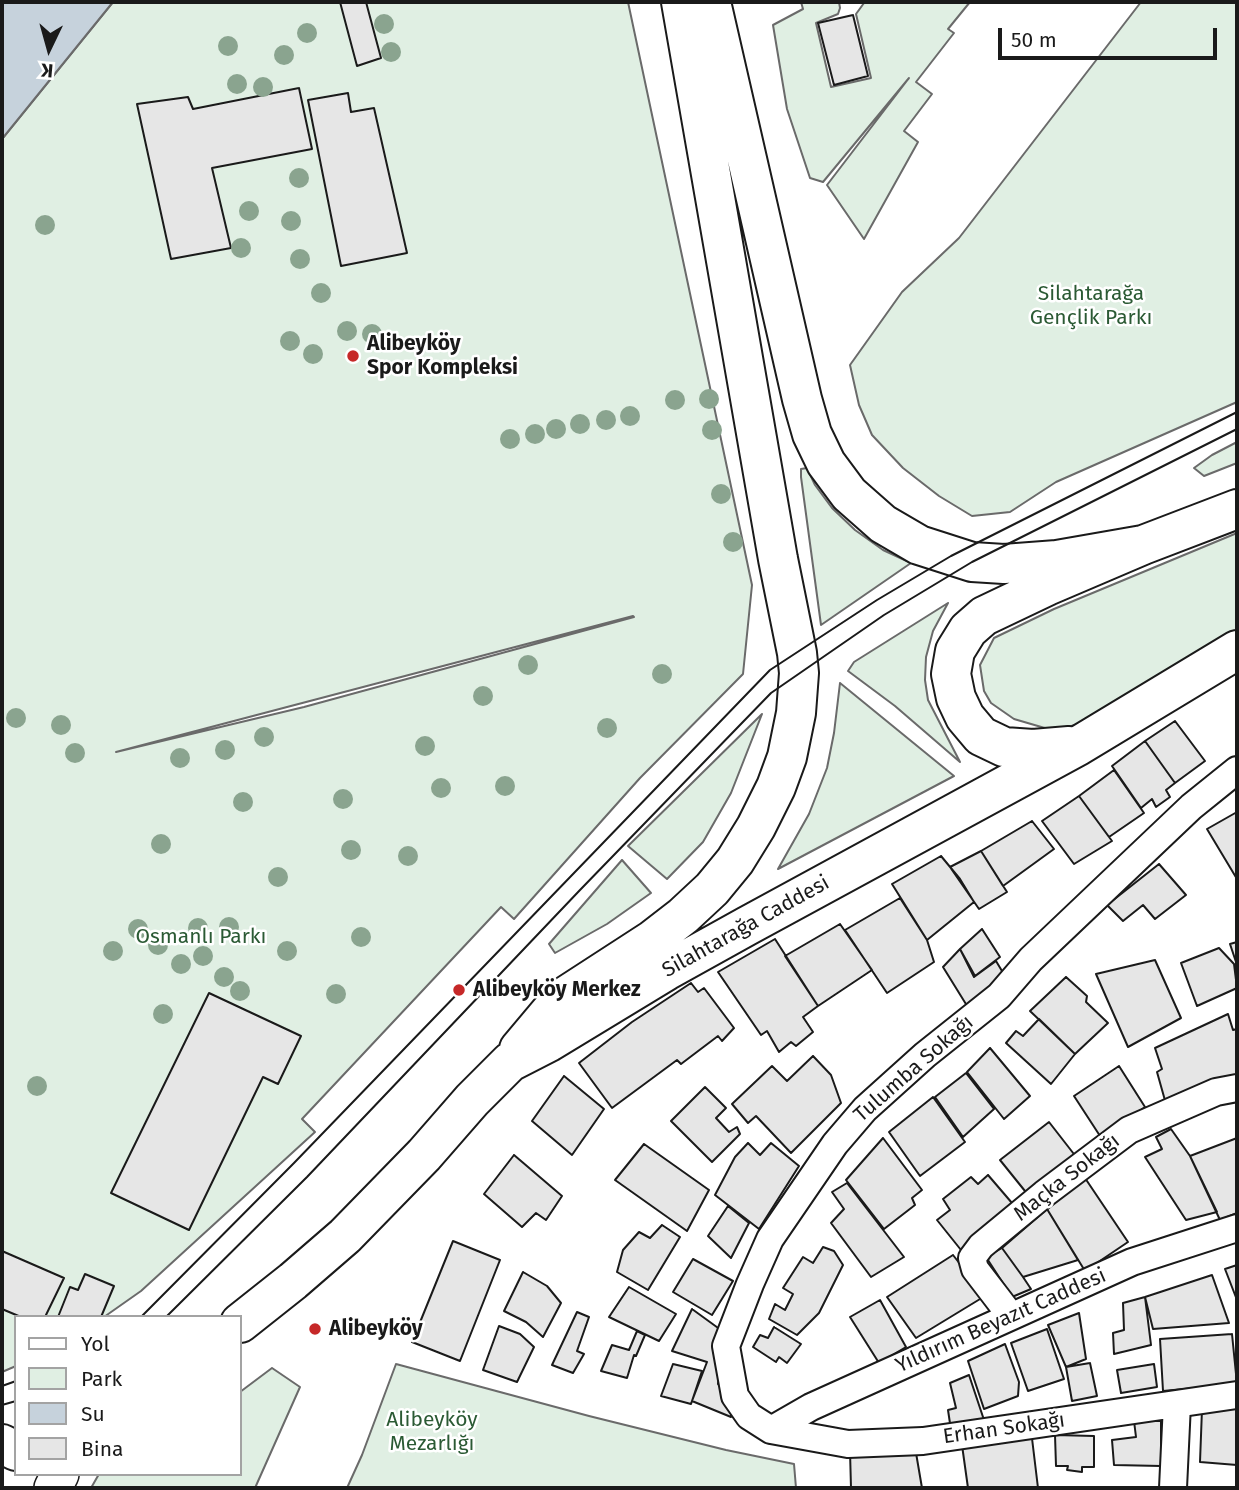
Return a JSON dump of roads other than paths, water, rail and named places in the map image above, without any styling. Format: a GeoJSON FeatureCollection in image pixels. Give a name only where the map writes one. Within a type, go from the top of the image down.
{"type":"FeatureCollection","features":[{"type":"Feature","properties":{"kind":"main road"},"geometry":{"type":"LineString","coordinates":[[510,1062],[533,1030],[561,999],[652,940],[683,916],[712,889],[735,861],[757,827],[776,787],[787,757],[796,713],[799,673],[797,653],[778,559],[681,2]]}},
{"type":"Feature","properties":{"kind":"main road"},"geometry":{"type":"LineString","coordinates":[[711,2],[812,434],[826,463],[849,495],[883,524],[919,545],[972,562],[1004,564],[1057,560],[1143,544]]}},
{"type":"Feature","properties":{"kind":"main road"},"geometry":{"type":"LineString","coordinates":[[1078,746],[1033,749],[1004,747],[981,736],[965,717],[956,698],[951,674],[955,651],[968,630],[984,616],[1047,586],[1143,544],[1237,509]]}},
{"type":"Feature","properties":{"kind":"main road","name":"Silahtarağa Caddesi"},"geometry":{"type":"LineString","coordinates":[[242,1321],[345,1236],[425,1155],[472,1100],[510,1062],[549,1042],[666,971],[1078,746],[1237,650]]}},
{"type":"Feature","properties":{"kind":"street","name":"Tulumba Sokağı"},"geometry":{"type":"LineString","coordinates":[[771,1430],[749,1416],[735,1396],[726,1346],[770,1239],[835,1143],[865,1109],[925,1055],[999,996],[1031,959],[1191,807],[1237,770]]}},
{"type":"Feature","properties":{"kind":"street","name":"Maçka Sokağı"},"geometry":{"type":"LineString","coordinates":[[1012,1315],[975,1269],[972,1258],[981,1246],[1129,1130],[1216,1092],[1237,1088]]}},
{"type":"Feature","properties":{"kind":"street","name":"Yıldırım Beyazıt Caddesi"},"geometry":{"type":"LineString","coordinates":[[771,1430],[811,1407],[1132,1262],[1237,1228]]}},
{"type":"Feature","properties":{"kind":"street","name":"Erhan Sokağı"},"geometry":{"type":"LineString","coordinates":[[771,1430],[848,1444],[923,1441],[1237,1395]]}},
{"type":"Feature","properties":{"kind":"street"},"geometry":{"type":"LineString","coordinates":[[1173,1488],[1178,1404]]}},
{"type":"Feature","properties":{"kind":"water"},"geometry":{"type":"Polygon","coordinates":[[[2,2],[113,2],[2,139],[2,2]]]}},
{"type":"Feature","properties":{"kind":"tram line"},"geometry":{"type":"LineString","coordinates":[[143,1315],[294,1163],[770,670],[877,600],[951,556],[1237,412]]}},
{"type":"Feature","properties":{"kind":"tram line"},"geometry":{"type":"LineString","coordinates":[[168,1315],[307,1177],[771,693],[884,615],[972,562],[1237,429]]}},
{"type":"Feature","properties":{"kind":"tram line"},"geometry":{"type":"LineString","coordinates":[[2,1386],[14,1382]]}},
{"type":"Feature","properties":{"kind":"tram line"},"geometry":{"type":"LineString","coordinates":[[2,1405],[14,1402]]}},
{"type":"Feature","properties":{"kind":"place","name":"Alibeyköy Spor Kompleksi"},"geometry":{"type":"Point","coordinates":[353,356]}},
{"type":"Feature","properties":{"kind":"place","name":"Alibeyköy Merkez"},"geometry":{"type":"Point","coordinates":[459,990]}},
{"type":"Feature","properties":{"kind":"place","name":"Alibeyköy"},"geometry":{"type":"Point","coordinates":[315,1329]}},
{"type":"Feature","properties":{"kind":"park label","name":"Silahtarağa Gençlik Parkı"},"geometry":{"type":"Point","coordinates":[1091,306]}},
{"type":"Feature","properties":{"kind":"park label","name":"Osmanlı Parkı"},"geometry":{"type":"Point","coordinates":[201,937]}},
{"type":"Feature","properties":{"kind":"park label","name":"Alibeyköy Mezarlığı"},"geometry":{"type":"Point","coordinates":[432,1432]}}]}
